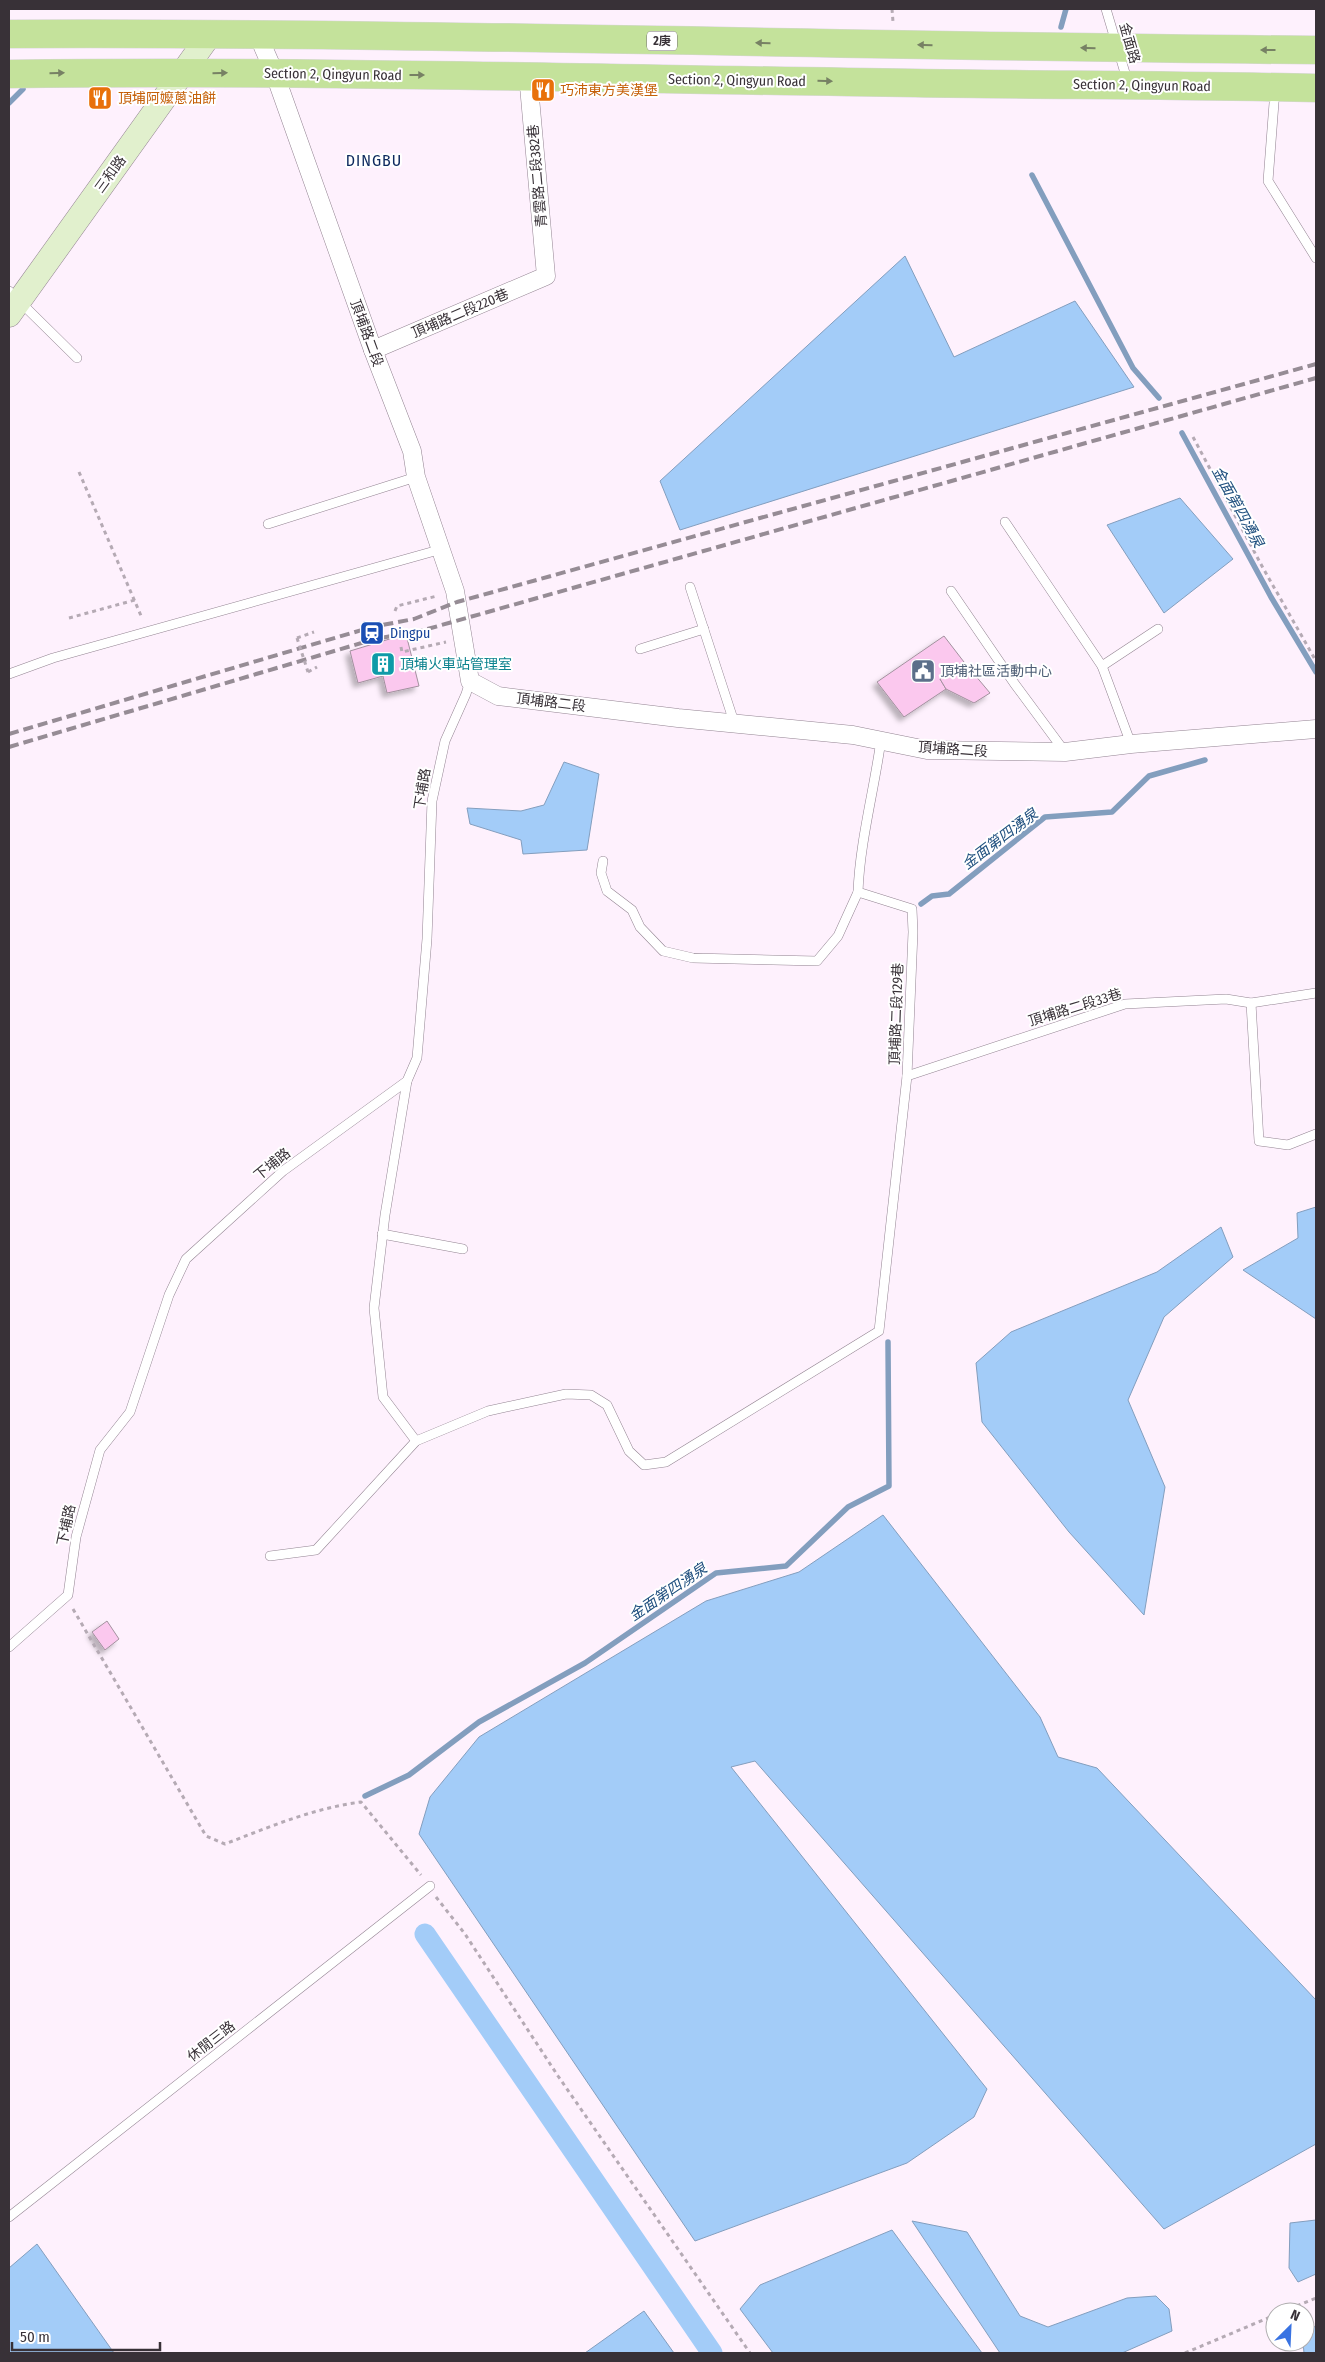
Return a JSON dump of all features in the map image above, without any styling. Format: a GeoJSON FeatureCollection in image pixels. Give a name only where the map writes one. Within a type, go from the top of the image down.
{"type":"FeatureCollection","features":[{"type":"Feature","properties":{"kind":"main road","name":"三和路"},"geometry":{"type":"LineString","coordinates":[[12,302],[211,33]]}},
{"type":"Feature","properties":{"kind":"main road","name":"2庚"},"geometry":{"type":"LineString","coordinates":[[9,34],[257,33],[1118,49],[1316,50]]}},
{"type":"Feature","properties":{"kind":"main road","name":"Section 2, Qingyun Road"},"geometry":{"type":"LineString","coordinates":[[9,74],[274,72],[354,75],[528,75],[917,83],[1128,84],[1316,88]]}},
{"type":"Feature","properties":{"kind":"street","name":"頂埔路二段"},"geometry":{"type":"LineString","coordinates":[[257,33],[274,72],[373,350],[412,451],[416,477],[455,591],[470,681],[498,696],[881,740],[927,750],[1066,752],[1131,744],[1316,729]]}},
{"type":"Feature","properties":{"kind":"street","name":"青雲路二段382巷"},"geometry":{"type":"LineString","coordinates":[[528,75],[546,276]]}},
{"type":"Feature","properties":{"kind":"street","name":"頂埔路二段220巷"},"geometry":{"type":"LineString","coordinates":[[373,350],[546,276]]}},
{"type":"Feature","properties":{"kind":"lane","name":"金面路"},"geometry":{"type":"LineString","coordinates":[[1106,9],[1128,84]]}},
{"type":"Feature","properties":{"kind":"lane"},"geometry":{"type":"LineString","coordinates":[[1275,87],[1268,181],[1316,258]]}},
{"type":"Feature","properties":{"kind":"lane"},"geometry":{"type":"LineString","coordinates":[[12,302],[77,358]]}},
{"type":"Feature","properties":{"kind":"lane"},"geometry":{"type":"LineString","coordinates":[[268,524],[416,477]]}},
{"type":"Feature","properties":{"kind":"lane"},"geometry":{"type":"LineString","coordinates":[[1005,522],[1102,666],[1131,744]]}},
{"type":"Feature","properties":{"kind":"lane"},"geometry":{"type":"LineString","coordinates":[[9,674],[53,658],[442,549]]}},
{"type":"Feature","properties":{"kind":"lane"},"geometry":{"type":"LineString","coordinates":[[690,587],[734,722]]}},
{"type":"Feature","properties":{"kind":"lane"},"geometry":{"type":"LineString","coordinates":[[952,591],[1014,683],[1066,752]]}},
{"type":"Feature","properties":{"kind":"lane"},"geometry":{"type":"LineString","coordinates":[[1102,666],[1158,628]]}},
{"type":"Feature","properties":{"kind":"lane"},"geometry":{"type":"LineString","coordinates":[[640,649],[704,629]]}},
{"type":"Feature","properties":{"kind":"lane","name":"下埔路"},"geometry":{"type":"LineString","coordinates":[[68,1595],[76,1537],[100,1450],[130,1412],[170,1295],[186,1259],[283,1172],[407,1081],[417,1058],[427,939],[432,801],[445,741],[470,681]]}},
{"type":"Feature","properties":{"kind":"lane"},"geometry":{"type":"LineString","coordinates":[[603,861],[600,873],[607,891],[632,910],[640,927],[663,951],[694,958],[817,961],[838,936],[858,892],[860,856],[881,740]]}},
{"type":"Feature","properties":{"kind":"lane","name":"頂埔路二段129巷"},"geometry":{"type":"LineString","coordinates":[[416,1441],[488,1411],[566,1394],[591,1395],[607,1405],[629,1451],[644,1465],[666,1462],[879,1331],[907,1076],[913,932],[912,909],[858,892]]}},
{"type":"Feature","properties":{"kind":"lane","name":"頂埔路二段33巷"},"geometry":{"type":"LineString","coordinates":[[907,1076],[1125,1004],[1226,999],[1251,1003],[1316,992]]}},
{"type":"Feature","properties":{"kind":"lane"},"geometry":{"type":"LineString","coordinates":[[1251,1003],[1259,1141],[1288,1145],[1316,1134]]}},
{"type":"Feature","properties":{"kind":"lane"},"geometry":{"type":"LineString","coordinates":[[270,1556],[316,1550],[416,1441],[383,1397],[374,1308],[382,1234],[407,1081]]}},
{"type":"Feature","properties":{"kind":"lane"},"geometry":{"type":"LineString","coordinates":[[382,1234],[463,1249]]}},
{"type":"Feature","properties":{"kind":"lane"},"geometry":{"type":"LineString","coordinates":[[9,1647],[68,1595]]}},
{"type":"Feature","properties":{"kind":"lane","name":"休閒三路"},"geometry":{"type":"LineString","coordinates":[[9,2217],[430,1886]]}},
{"type":"Feature","properties":{"kind":"path"},"geometry":{"type":"LineString","coordinates":[[1193,437],[1263,568],[1316,661]]}},
{"type":"Feature","properties":{"kind":"path"},"geometry":{"type":"LineString","coordinates":[[79,472],[148,631]]}},
{"type":"Feature","properties":{"kind":"path"},"geometry":{"type":"LineString","coordinates":[[395,612],[397,606],[455,591]]}},
{"type":"Feature","properties":{"kind":"path"},"geometry":{"type":"LineString","coordinates":[[69,618],[135,600]]}},
{"type":"Feature","properties":{"kind":"path"},"geometry":{"type":"LineString","coordinates":[[314,632],[297,638],[308,672],[316,667]]}},
{"type":"Feature","properties":{"kind":"path"},"geometry":{"type":"LineString","coordinates":[[401,647],[402,652],[463,638]]}},
{"type":"Feature","properties":{"kind":"path"},"geometry":{"type":"LineString","coordinates":[[68,1595],[77,1618],[206,1836],[224,1844],[279,1823],[330,1807],[361,1802],[430,1886],[438,1901],[465,1934],[558,2076],[750,2353]]}},
{"type":"Feature","properties":{"kind":"path"},"geometry":{"type":"LineString","coordinates":[[1186,2353],[1265,2319]]}},
{"type":"Feature","properties":{"kind":"water"},"geometry":{"type":"Polygon","coordinates":[[[905,256],[954,357],[1075,301],[1134,387],[680,530],[660,481],[905,256]]]}},
{"type":"Feature","properties":{"kind":"water"},"geometry":{"type":"Polygon","coordinates":[[[1180,498],[1233,559],[1164,613],[1107,525],[1180,498]]]}},
{"type":"Feature","properties":{"kind":"water"},"geometry":{"type":"Polygon","coordinates":[[[564,762],[599,774],[587,850],[523,854],[521,840],[470,824],[467,808],[521,811],[544,805],[564,762]]]}},
{"type":"Feature","properties":{"kind":"water"},"geometry":{"type":"Polygon","coordinates":[[[1316,1207],[1316,1319],[1243,1270],[1298,1238],[1297,1213],[1316,1207]]]}},
{"type":"Feature","properties":{"kind":"water"},"geometry":{"type":"Polygon","coordinates":[[[1221,1227],[1233,1257],[1164,1317],[1128,1400],[1165,1487],[1144,1615],[1069,1532],[982,1422],[976,1363],[1011,1332],[1157,1272],[1221,1227]]]}},
{"type":"Feature","properties":{"kind":"water"},"geometry":{"type":"Polygon","coordinates":[[[883,1515],[1040,1717],[1058,1757],[1097,1768],[1316,2000],[1316,2144],[1164,2229],[755,1761],[731,1767],[987,2089],[974,2117],[907,2163],[695,2241],[419,1834],[430,1797],[479,1737],[706,1601],[799,1572],[883,1515]]]}},
{"type":"Feature","properties":{"kind":"water"},"geometry":{"type":"Polygon","coordinates":[[[1316,2220],[1316,2274],[1298,2282],[1289,2268],[1290,2223],[1316,2220]]]}},
{"type":"Feature","properties":{"kind":"water"},"geometry":{"type":"Polygon","coordinates":[[[912,2221],[967,2232],[1020,2316],[1048,2327],[1127,2298],[1156,2296],[1169,2309],[1172,2331],[1122,2353],[1000,2353],[912,2221]]]}},
{"type":"Feature","properties":{"kind":"water"},"geometry":{"type":"Polygon","coordinates":[[[892,2230],[982,2353],[773,2353],[740,2309],[760,2285],[892,2230]]]}},
{"type":"Feature","properties":{"kind":"water"},"geometry":{"type":"Polygon","coordinates":[[[37,2244],[114,2353],[9,2353],[9,2268],[37,2244]]]}},
{"type":"Feature","properties":{"kind":"water"},"geometry":{"type":"Polygon","coordinates":[[[644,2311],[674,2353],[585,2353],[644,2311]]]}},
{"type":"Feature","properties":{"kind":"water"},"geometry":{"type":"Polygon","coordinates":[[[1315,2326],[1316,2353],[1304,2353],[1315,2352],[1315,2326]]]}},
{"type":"Feature","properties":{"kind":"building","name":"頂埔火車站管理室"},"geometry":{"type":"Polygon","coordinates":[[[406,634],[419,686],[387,693],[383,676],[358,683],[350,651],[406,634]]]}},
{"type":"Feature","properties":{"kind":"building","name":"頂埔社區活動中心"},"geometry":{"type":"Polygon","coordinates":[[[944,636],[964,662],[940,679],[946,689],[904,717],[877,682],[944,636]]]}},
{"type":"Feature","properties":{"kind":"building"},"geometry":{"type":"Polygon","coordinates":[[[964,662],[990,693],[974,703],[946,689],[940,679],[964,662]]]}},
{"type":"Feature","properties":{"kind":"building"},"geometry":{"type":"Polygon","coordinates":[[[107,1621],[119,1639],[105,1650],[92,1632],[107,1621]]]}},
{"type":"Feature","properties":{"kind":"waterway","name":"金面第四湧泉"},"geometry":{"type":"LineString","coordinates":[[1061,27],[1066,9]]}},
{"type":"Feature","properties":{"kind":"waterway"},"geometry":{"type":"LineString","coordinates":[[9,103],[23,89]]}},
{"type":"Feature","properties":{"kind":"waterway","name":"金面第四湧泉"},"geometry":{"type":"LineString","coordinates":[[1032,175],[1133,368],[1159,398]]}},
{"type":"Feature","properties":{"kind":"waterway","name":"金面第四湧泉"},"geometry":{"type":"LineString","coordinates":[[1182,433],[1271,597],[1316,672]]}},
{"type":"Feature","properties":{"kind":"waterway","name":"金面第四湧泉"},"geometry":{"type":"LineString","coordinates":[[921,904],[932,896],[949,894],[1045,817],[1112,812],[1149,776],[1205,760]]}},
{"type":"Feature","properties":{"kind":"waterway","name":"金面第四湧泉"},"geometry":{"type":"LineString","coordinates":[[365,1796],[409,1775],[479,1722],[585,1663],[716,1573],[786,1566],[848,1507],[889,1486],[888,1342]]}},
{"type":"Feature","properties":{"kind":"waterway"},"geometry":{"type":"LineString","coordinates":[[425,1934],[712,2353]]}},
{"type":"Feature","properties":{"kind":"railway"},"geometry":{"type":"LineString","coordinates":[[9,734],[372,627],[414,619],[457,602],[1316,364]]}},
{"type":"Feature","properties":{"kind":"railway"},"geometry":{"type":"LineString","coordinates":[[9,747],[375,639],[424,630],[1316,378]]}},
{"type":"Feature","properties":{"kind":"place","name":"巧沛東方美漢堡"},"geometry":{"type":"Point","coordinates":[543,90]}},
{"type":"Feature","properties":{"kind":"place","name":"頂埔阿嬤蔥油餅"},"geometry":{"type":"Point","coordinates":[100,98]}},
{"type":"Feature","properties":{"kind":"place","name":"Dingpu"},"geometry":{"type":"Point","coordinates":[372,633]}},
{"type":"Feature","properties":{"kind":"place","name":"頂埔火車站管理室"},"geometry":{"type":"Point","coordinates":[383,664]}},
{"type":"Feature","properties":{"kind":"place","name":"頂埔社區活動中心"},"geometry":{"type":"Point","coordinates":[923,671]}},
{"type":"Feature","properties":{"kind":"district","name":"DINGBU"},"geometry":{"type":"Point","coordinates":[374,160]}}]}
